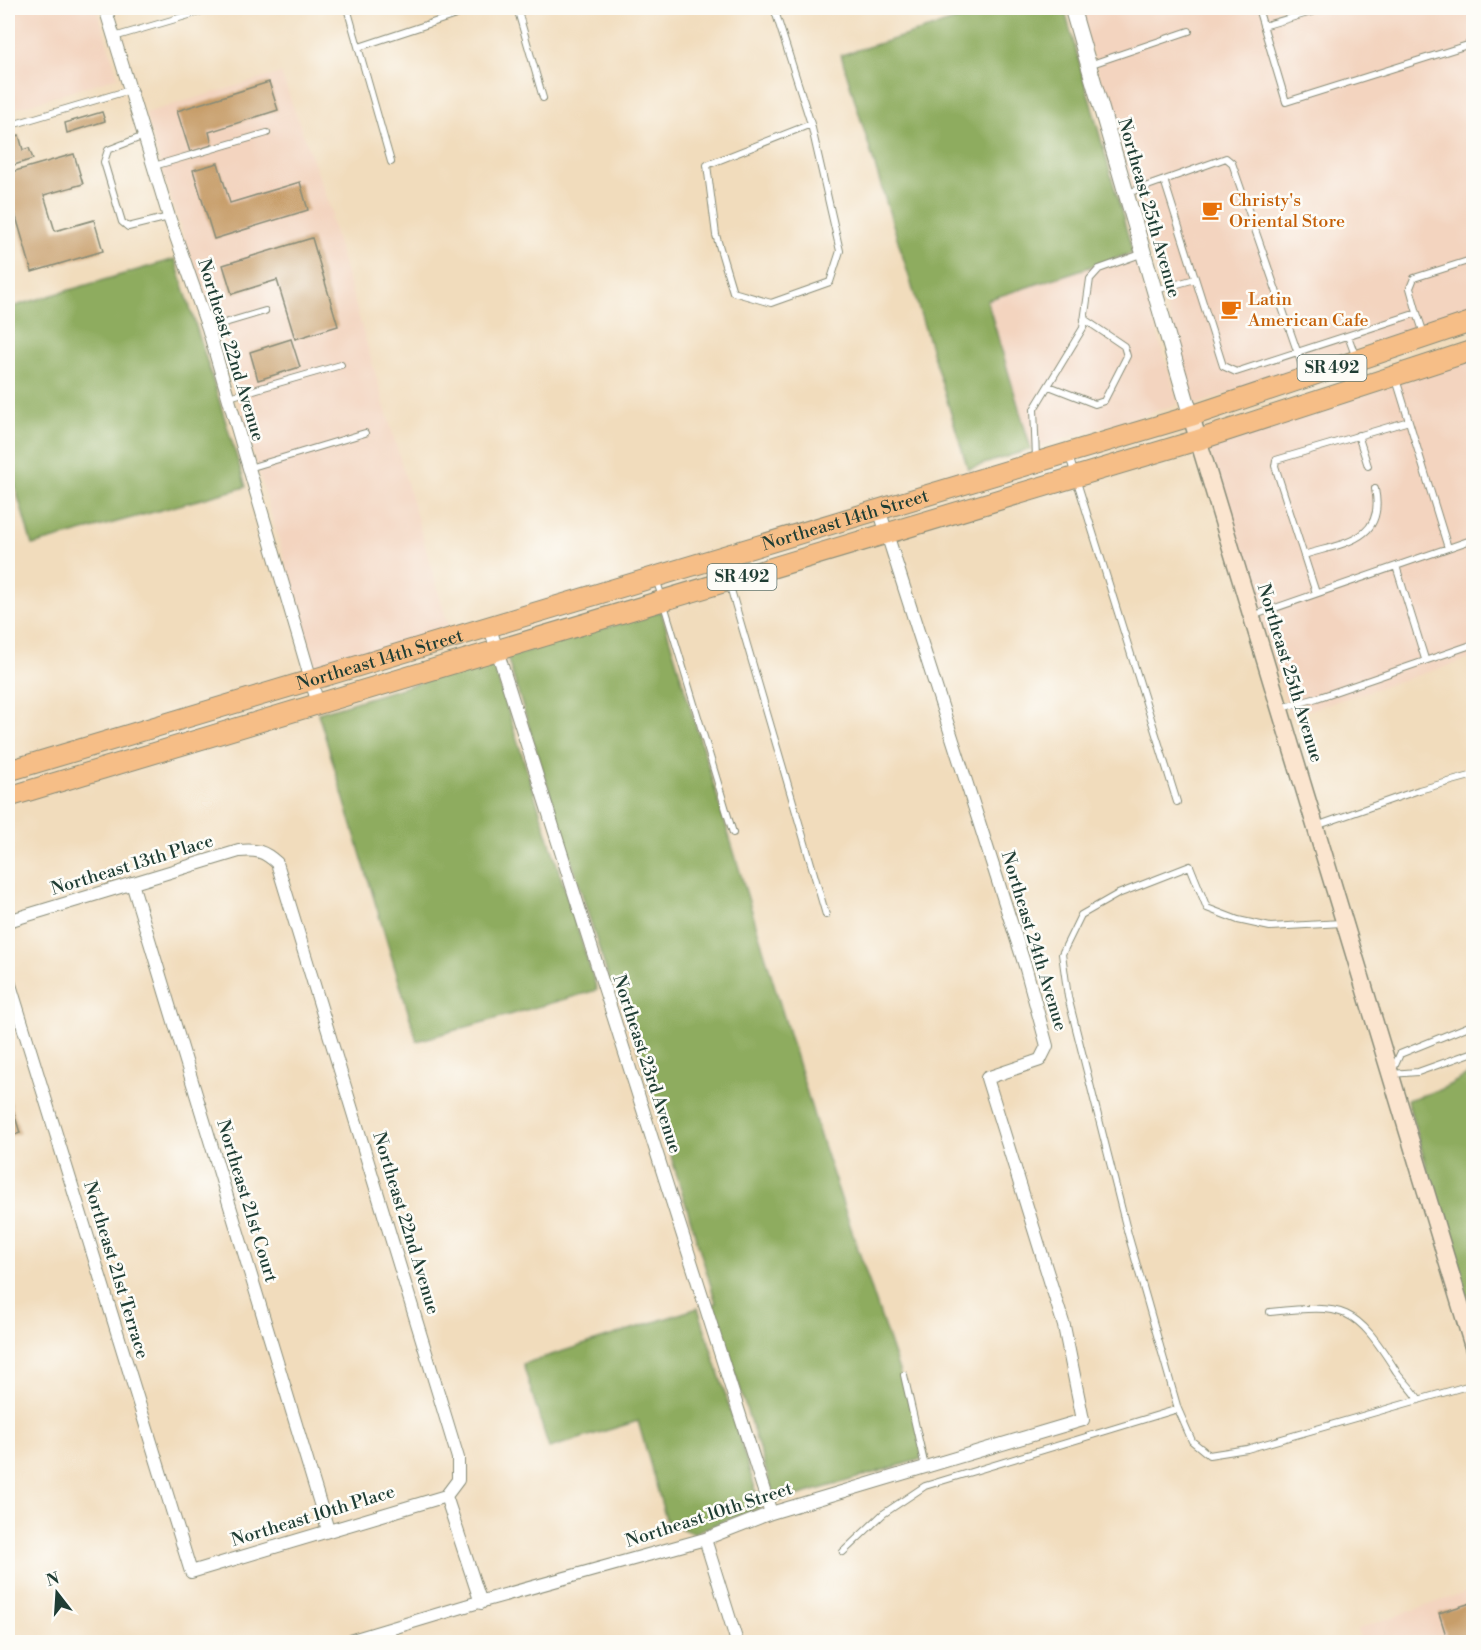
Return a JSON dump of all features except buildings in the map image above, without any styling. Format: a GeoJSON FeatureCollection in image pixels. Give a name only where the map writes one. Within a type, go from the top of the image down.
{"type":"FeatureCollection","features":[{"type":"Feature","properties":{"kind":"main road","name":"Northeast 14th Street"},"geometry":{"type":"LineString","coordinates":[[8,771],[721,555],[1191,416],[1473,321]]}},
{"type":"Feature","properties":{"kind":"main road","name":"Northeast 14th Street"},"geometry":{"type":"LineString","coordinates":[[8,797],[1198,440],[1473,350]]}},
{"type":"Feature","properties":{"kind":"main road","name":"Northeast 25th Avenue"},"geometry":{"type":"LineString","coordinates":[[1191,416],[1391,1074],[1468,1313],[1473,1350]]}},
{"type":"Feature","properties":{"kind":"street","name":"Northeast 22nd Avenue"},"geometry":{"type":"LineString","coordinates":[[105,8],[169,217],[208,328],[318,704]]}},
{"type":"Feature","properties":{"kind":"street","name":"Northeast 25th Avenue"},"geometry":{"type":"LineString","coordinates":[[1072,8],[1141,254],[1191,416]]}},
{"type":"Feature","properties":{"kind":"street","name":"Northeast 24th Avenue"},"geometry":{"type":"LineString","coordinates":[[879,508],[1026,969],[1047,1046],[1040,1060],[987,1078],[1064,1326],[1083,1420]]}},
{"type":"Feature","properties":{"kind":"street","name":"Northeast 23rd Avenue"},"geometry":{"type":"LineString","coordinates":[[489,625],[771,1513]]}},
{"type":"Feature","properties":{"kind":"street","name":"Northeast 13th Place"},"geometry":{"type":"LineString","coordinates":[[8,921],[239,852],[254,850],[267,854]]}},
{"type":"Feature","properties":{"kind":"street","name":"Northeast 22nd Avenue"},"geometry":{"type":"LineString","coordinates":[[267,854],[277,863],[282,875],[458,1458],[458,1480],[446,1496]]}},
{"type":"Feature","properties":{"kind":"street","name":"Northeast 21st Court"},"geometry":{"type":"LineString","coordinates":[[132,883],[328,1530]]}},
{"type":"Feature","properties":{"kind":"street","name":"Northeast 21st Terrace"},"geometry":{"type":"LineString","coordinates":[[8,978],[191,1572]]}},
{"type":"Feature","properties":{"kind":"street","name":"Northeast 10th Street"},"geometry":{"type":"LineString","coordinates":[[346,1642],[705,1539],[771,1513],[1083,1420]]}},
{"type":"Feature","properties":{"kind":"street","name":"Northeast 10th Place"},"geometry":{"type":"LineString","coordinates":[[191,1572],[446,1496]]}},
{"type":"Feature","properties":{"kind":"street"},"geometry":{"type":"LineString","coordinates":[[446,1496],[482,1603]]}},
{"type":"Feature","properties":{"kind":"street"},"geometry":{"type":"LineString","coordinates":[[705,1539],[737,1642]]}},
{"type":"Feature","properties":{"kind":"lane"},"geometry":{"type":"LineString","coordinates":[[114,37],[213,8]]}},
{"type":"Feature","properties":{"kind":"lane"},"geometry":{"type":"LineString","coordinates":[[347,8],[391,162]]}},
{"type":"Feature","properties":{"kind":"lane"},"geometry":{"type":"LineString","coordinates":[[359,47],[477,8]]}},
{"type":"Feature","properties":{"kind":"lane"},"geometry":{"type":"LineString","coordinates":[[517,8],[543,98]]}},
{"type":"Feature","properties":{"kind":"lane"},"geometry":{"type":"LineString","coordinates":[[774,8],[811,124],[840,251],[830,282],[771,303],[733,292],[716,235],[707,165],[811,124]]}},
{"type":"Feature","properties":{"kind":"lane"},"geometry":{"type":"LineString","coordinates":[[1258,8],[1286,102],[1473,43]]}},
{"type":"Feature","properties":{"kind":"lane"},"geometry":{"type":"LineString","coordinates":[[1263,26],[1325,8]]}},
{"type":"Feature","properties":{"kind":"lane"},"geometry":{"type":"LineString","coordinates":[[1470,8],[1473,21]]}},
{"type":"Feature","properties":{"kind":"lane"},"geometry":{"type":"LineString","coordinates":[[1088,66],[1189,30]]}},
{"type":"Feature","properties":{"kind":"lane"},"geometry":{"type":"LineString","coordinates":[[8,126],[130,90]]}},
{"type":"Feature","properties":{"kind":"lane"},"geometry":{"type":"LineString","coordinates":[[153,166],[267,133]]}},
{"type":"Feature","properties":{"kind":"lane"},"geometry":{"type":"LineString","coordinates":[[144,136],[108,150],[104,162],[122,222],[128,227],[169,217]]}},
{"type":"Feature","properties":{"kind":"lane"},"geometry":{"type":"LineString","coordinates":[[1125,194],[1226,158],[1232,164],[1306,377]]}},
{"type":"Feature","properties":{"kind":"lane"},"geometry":{"type":"LineString","coordinates":[[1164,180],[1223,366],[1236,372],[1417,313]]}},
{"type":"Feature","properties":{"kind":"lane"},"geometry":{"type":"LineString","coordinates":[[1036,462],[1034,409],[1083,328],[1090,279],[1099,269],[1141,254]]}},
{"type":"Feature","properties":{"kind":"lane"},"geometry":{"type":"LineString","coordinates":[[1425,338],[1410,288],[1414,278],[1473,259]]}},
{"type":"Feature","properties":{"kind":"lane"},"geometry":{"type":"LineString","coordinates":[[1153,291],[1195,279]]}},
{"type":"Feature","properties":{"kind":"lane"},"geometry":{"type":"LineString","coordinates":[[208,328],[265,311]]}},
{"type":"Feature","properties":{"kind":"lane"},"geometry":{"type":"LineString","coordinates":[[1049,386],[1095,404],[1104,401],[1127,356],[1124,346],[1084,319]]}},
{"type":"Feature","properties":{"kind":"lane"},"geometry":{"type":"LineString","coordinates":[[1348,336],[1356,360]]}},
{"type":"Feature","properties":{"kind":"lane"},"geometry":{"type":"LineString","coordinates":[[228,397],[341,365]]}},
{"type":"Feature","properties":{"kind":"lane"},"geometry":{"type":"LineString","coordinates":[[1395,376],[1448,548]]}},
{"type":"Feature","properties":{"kind":"lane"},"geometry":{"type":"LineString","coordinates":[[1316,593],[1275,465],[1276,460],[1409,421]]}},
{"type":"Feature","properties":{"kind":"lane"},"geometry":{"type":"LineString","coordinates":[[249,468],[365,433]]}},
{"type":"Feature","properties":{"kind":"lane"},"geometry":{"type":"LineString","coordinates":[[1358,435],[1368,466]]}},
{"type":"Feature","properties":{"kind":"lane"},"geometry":{"type":"LineString","coordinates":[[1068,452],[1177,802]]}},
{"type":"Feature","properties":{"kind":"lane"},"geometry":{"type":"LineString","coordinates":[[1304,555],[1360,537],[1371,528],[1377,508],[1375,489]]}},
{"type":"Feature","properties":{"kind":"lane"},"geometry":{"type":"LineString","coordinates":[[1252,616],[1473,539]]}},
{"type":"Feature","properties":{"kind":"lane"},"geometry":{"type":"LineString","coordinates":[[721,555],[826,915]]}},
{"type":"Feature","properties":{"kind":"lane"},"geometry":{"type":"LineString","coordinates":[[1396,566],[1425,660]]}},
{"type":"Feature","properties":{"kind":"lane"},"geometry":{"type":"LineString","coordinates":[[656,575],[733,833]]}},
{"type":"Feature","properties":{"kind":"lane"},"geometry":{"type":"LineString","coordinates":[[1280,708],[1317,698],[1473,644]]}},
{"type":"Feature","properties":{"kind":"lane"},"geometry":{"type":"LineString","coordinates":[[1316,826],[1419,790],[1473,775]]}},
{"type":"Feature","properties":{"kind":"lane"},"geometry":{"type":"LineString","coordinates":[[1345,923],[1270,927],[1238,920],[1207,908],[1190,866],[1118,894],[1081,915],[1062,954],[1068,996],[1128,1234],[1178,1409],[1192,1441],[1209,1455],[1247,1449],[1473,1384]]}},
{"type":"Feature","properties":{"kind":"lane"},"geometry":{"type":"LineString","coordinates":[[1473,1024],[1400,1054],[1391,1074],[1418,1072],[1473,1052]]}},
{"type":"Feature","properties":{"kind":"lane"},"geometry":{"type":"LineString","coordinates":[[1270,1312],[1314,1307],[1358,1319],[1372,1332],[1398,1374],[1419,1400]]}},
{"type":"Feature","properties":{"kind":"lane"},"geometry":{"type":"LineString","coordinates":[[904,1376],[925,1467]]}},
{"type":"Feature","properties":{"kind":"lane"},"geometry":{"type":"LineString","coordinates":[[843,1552],[883,1514],[925,1486],[1178,1409]]}},
{"type":"Feature","properties":{"kind":"shaded area"},"geometry":{"type":"Polygon","coordinates":[[[8,8],[97,8],[118,77],[8,111],[8,8]]]}},
{"type":"Feature","properties":{"kind":"shaded area"},"geometry":{"type":"Polygon","coordinates":[[[1079,8],[1473,8],[1473,309],[1195,405],[1079,8]]]}},
{"type":"Feature","properties":{"kind":"shaded area"},"geometry":{"type":"Polygon","coordinates":[[[281,73],[333,215],[330,217],[449,628],[316,668],[216,326],[176,215],[145,113],[281,73]]]}},
{"type":"Feature","properties":{"kind":"shaded area"},"geometry":{"type":"Polygon","coordinates":[[[1133,253],[1179,404],[1031,449],[987,300],[1133,253]]]}},
{"type":"Feature","properties":{"kind":"shaded area"},"geometry":{"type":"Polygon","coordinates":[[[1473,359],[1473,658],[1290,716],[1208,446],[1473,359]]]}},
{"type":"Feature","properties":{"kind":"shaded area"},"geometry":{"type":"Polygon","coordinates":[[[1473,1590],[1473,1642],[1361,1642],[1357,1629],[1473,1590]]]}},
{"type":"Feature","properties":{"kind":"green space"},"geometry":{"type":"Polygon","coordinates":[[[997,8],[1064,8],[1133,253],[987,300],[1031,449],[968,469],[841,55],[997,8]]]}},
{"type":"Feature","properties":{"kind":"green space"},"geometry":{"type":"Polygon","coordinates":[[[175,259],[246,487],[32,545],[8,462],[8,308],[175,259]]]}},
{"type":"Feature","properties":{"kind":"green space"},"geometry":{"type":"Polygon","coordinates":[[[661,611],[820,1136],[928,1457],[776,1502],[713,1304],[716,1303],[711,1286],[618,984],[611,986],[507,657],[661,611]]]}},
{"type":"Feature","properties":{"kind":"green space"},"geometry":{"type":"Polygon","coordinates":[[[492,661],[597,990],[417,1041],[318,713],[492,661]]]}},
{"type":"Feature","properties":{"kind":"green space"},"geometry":{"type":"Polygon","coordinates":[[[1473,1072],[1474,1293],[1465,1296],[1407,1100],[1440,1090],[1473,1072]]]}},
{"type":"Feature","properties":{"kind":"green space"},"geometry":{"type":"Polygon","coordinates":[[[698,1308],[761,1507],[693,1533],[667,1523],[638,1421],[549,1448],[523,1364],[698,1308]]]}},
{"type":"Feature","properties":{"kind":"place","name":"Christy's Oriental Store"},"geometry":{"type":"Point","coordinates":[1212,210]}},
{"type":"Feature","properties":{"kind":"place","name":"Latin American Cafe"},"geometry":{"type":"Point","coordinates":[1231,309]}}]}
